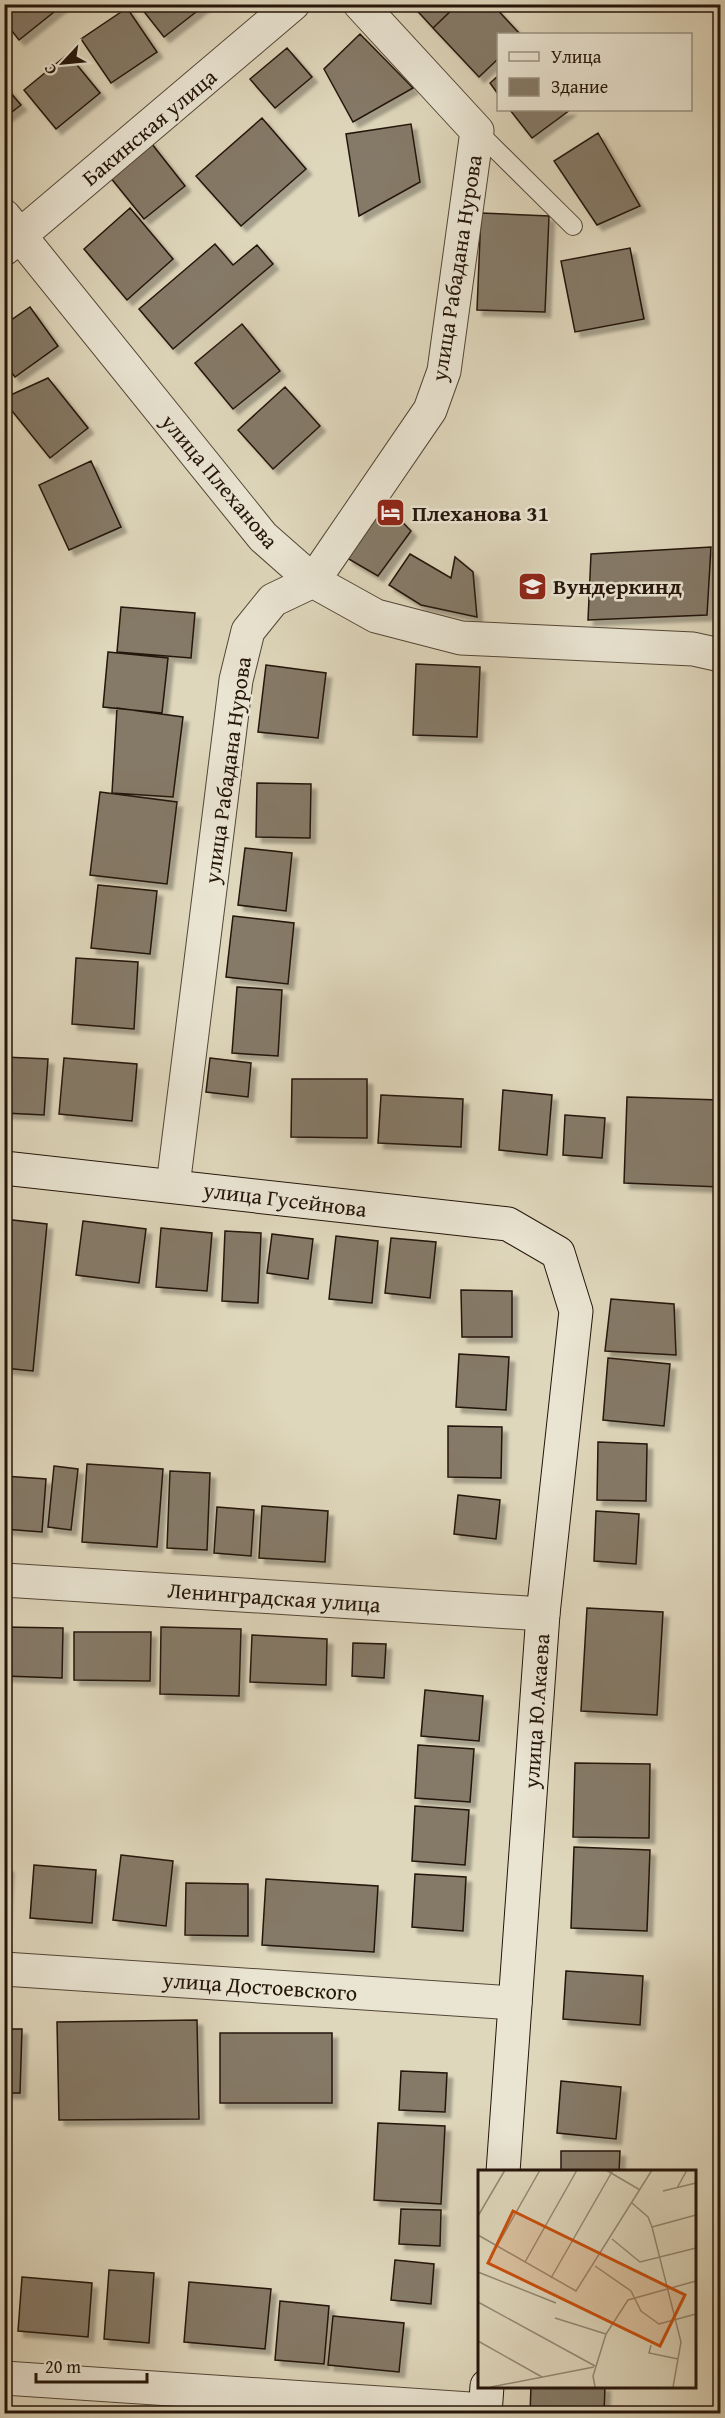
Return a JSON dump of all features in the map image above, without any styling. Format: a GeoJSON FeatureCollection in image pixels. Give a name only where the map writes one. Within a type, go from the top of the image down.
{"type":"FeatureCollection","features":[{"type":"Feature","properties":{"kind":"street","name":"Бакинская улица"},"geometry":{"type":"LineString","coordinates":[[10,234],[293,4]]}},
{"type":"Feature","properties":{"kind":"street","name":"улица Рабадана Нурова"},"geometry":{"type":"LineString","coordinates":[[173,1186],[236,680],[248,631],[273,600],[313,582],[430,410],[444,371],[477,131],[360,4]]}},
{"type":"Feature","properties":{"kind":"street","name":"улица Плеханова"},"geometry":{"type":"LineString","coordinates":[[10,234],[262,537],[313,582],[376,616],[461,638],[693,650],[720,655]]}},
{"type":"Feature","properties":{"kind":"street","name":"улица Гусейнова"},"geometry":{"type":"LineString","coordinates":[[4,1168],[508,1224],[558,1253]]}},
{"type":"Feature","properties":{"kind":"street","name":"улица Ю.Акаева"},"geometry":{"type":"LineString","coordinates":[[502,2170],[543,1614],[576,1311],[558,1253]]}},
{"type":"Feature","properties":{"kind":"street","name":"Ленинградская улица"},"geometry":{"type":"LineString","coordinates":[[4,1580],[543,1614]]}},
{"type":"Feature","properties":{"kind":"street","name":"улица Достоевского"},"geometry":{"type":"LineString","coordinates":[[4,1969],[515,2003]]}},
{"type":"Feature","properties":{"kind":"street"},"geometry":{"type":"LineString","coordinates":[[4,2378],[485,2403]]}},
{"type":"Feature","properties":{"kind":"lane"},"geometry":{"type":"LineString","coordinates":[[477,131],[573,226]]}},
{"type":"Feature","properties":{"kind":"building"},"geometry":{"type":"Polygon","coordinates":[[[4,4],[64,4],[19,40],[4,21],[4,4]]]}},
{"type":"Feature","properties":{"kind":"building"},"geometry":{"type":"Polygon","coordinates":[[[138,4],[205,4],[205,5],[164,37],[138,4]]]}},
{"type":"Feature","properties":{"kind":"building"},"geometry":{"type":"Polygon","coordinates":[[[411,4],[458,4],[433,28],[411,4]]]}},
{"type":"Feature","properties":{"kind":"building"},"geometry":{"type":"Polygon","coordinates":[[[458,4],[492,4],[519,33],[497,33],[497,60],[479,77],[433,28],[458,4]]]}},
{"type":"Feature","properties":{"kind":"building"},"geometry":{"type":"Polygon","coordinates":[[[127,8],[157,52],[111,83],[81,39],[127,8]]]}},
{"type":"Feature","properties":{"kind":"building"},"geometry":{"type":"Polygon","coordinates":[[[360,34],[413,88],[353,122],[324,69],[360,34]]]}},
{"type":"Feature","properties":{"kind":"building"},"geometry":{"type":"Polygon","coordinates":[[[287,48],[312,77],[275,108],[250,79],[287,48]]]}},
{"type":"Feature","properties":{"kind":"building"},"geometry":{"type":"Polygon","coordinates":[[[68,54],[100,93],[56,129],[24,90],[68,54]]]}},
{"type":"Feature","properties":{"kind":"building"},"geometry":{"type":"Polygon","coordinates":[[[497,77],[497,93],[490,83],[497,77]]]}},
{"type":"Feature","properties":{"kind":"building"},"geometry":{"type":"Polygon","coordinates":[[[4,85],[21,105],[4,118],[4,85]]]}},
{"type":"Feature","properties":{"kind":"building"},"geometry":{"type":"Polygon","coordinates":[[[511,111],[569,111],[532,138],[511,111]]]}},
{"type":"Feature","properties":{"kind":"building"},"geometry":{"type":"Polygon","coordinates":[[[262,118],[306,169],[241,226],[196,176],[262,118]]]}},
{"type":"Feature","properties":{"kind":"building"},"geometry":{"type":"Polygon","coordinates":[[[411,124],[420,182],[359,216],[346,134],[411,124]]]}},
{"type":"Feature","properties":{"kind":"building"},"geometry":{"type":"Polygon","coordinates":[[[598,133],[640,206],[597,225],[554,161],[598,133]]]}},
{"type":"Feature","properties":{"kind":"building"},"geometry":{"type":"Polygon","coordinates":[[[148,139],[185,186],[144,219],[106,172],[148,139]]]}},
{"type":"Feature","properties":{"kind":"building"},"geometry":{"type":"Polygon","coordinates":[[[130,208],[173,259],[127,300],[84,249],[130,208]]]}},
{"type":"Feature","properties":{"kind":"building"},"geometry":{"type":"Polygon","coordinates":[[[481,213],[549,216],[545,312],[477,310],[481,213]]]}},
{"type":"Feature","properties":{"kind":"building"},"geometry":{"type":"Polygon","coordinates":[[[215,244],[233,265],[257,245],[273,264],[173,349],[139,309],[215,244]]]}},
{"type":"Feature","properties":{"kind":"building"},"geometry":{"type":"Polygon","coordinates":[[[630,248],[644,319],[575,332],[561,261],[630,248]]]}},
{"type":"Feature","properties":{"kind":"building"},"geometry":{"type":"Polygon","coordinates":[[[30,307],[58,346],[15,377],[4,363],[4,325],[30,307]]]}},
{"type":"Feature","properties":{"kind":"building"},"geometry":{"type":"Polygon","coordinates":[[[242,324],[280,371],[233,409],[195,363],[242,324]]]}},
{"type":"Feature","properties":{"kind":"building"},"geometry":{"type":"Polygon","coordinates":[[[48,378],[88,428],[50,458],[4,401],[4,398],[48,378]]]}},
{"type":"Feature","properties":{"kind":"building"},"geometry":{"type":"Polygon","coordinates":[[[285,387],[320,426],[273,469],[238,430],[285,387]]]}},
{"type":"Feature","properties":{"kind":"building"},"geometry":{"type":"Polygon","coordinates":[[[91,461],[121,527],[69,550],[39,485],[91,461]]]}},
{"type":"Feature","properties":{"kind":"building"},"geometry":{"type":"Polygon","coordinates":[[[383,502],[411,531],[378,576],[347,558],[383,502]]]}},
{"type":"Feature","properties":{"kind":"building"},"geometry":{"type":"Polygon","coordinates":[[[711,547],[707,615],[588,620],[591,554],[711,547]]]}},
{"type":"Feature","properties":{"kind":"building"},"geometry":{"type":"Polygon","coordinates":[[[410,554],[451,578],[455,557],[473,572],[477,617],[421,605],[389,585],[410,554]]]}},
{"type":"Feature","properties":{"kind":"building"},"geometry":{"type":"Polygon","coordinates":[[[121,607],[195,613],[191,658],[117,652],[121,607]]]}},
{"type":"Feature","properties":{"kind":"building"},"geometry":{"type":"Polygon","coordinates":[[[108,652],[168,658],[162,713],[103,707],[108,652]]]}},
{"type":"Feature","properties":{"kind":"building"},"geometry":{"type":"Polygon","coordinates":[[[416,664],[480,667],[477,737],[413,735],[416,664]]]}},
{"type":"Feature","properties":{"kind":"building"},"geometry":{"type":"Polygon","coordinates":[[[266,665],[326,673],[318,738],[258,732],[266,665]]]}},
{"type":"Feature","properties":{"kind":"building"},"geometry":{"type":"Polygon","coordinates":[[[117,708],[183,717],[173,797],[112,793],[117,708]]]}},
{"type":"Feature","properties":{"kind":"building"},"geometry":{"type":"Polygon","coordinates":[[[257,783],[311,784],[310,838],[256,837],[257,783]]]}},
{"type":"Feature","properties":{"kind":"building"},"geometry":{"type":"Polygon","coordinates":[[[100,792],[177,802],[167,884],[90,875],[100,792]]]}},
{"type":"Feature","properties":{"kind":"building"},"geometry":{"type":"Polygon","coordinates":[[[245,848],[292,853],[286,911],[238,905],[245,848]]]}},
{"type":"Feature","properties":{"kind":"building"},"geometry":{"type":"Polygon","coordinates":[[[98,885],[157,891],[150,954],[91,948],[98,885]]]}},
{"type":"Feature","properties":{"kind":"building"},"geometry":{"type":"Polygon","coordinates":[[[233,916],[294,923],[288,984],[226,977],[233,916]]]}},
{"type":"Feature","properties":{"kind":"building"},"geometry":{"type":"Polygon","coordinates":[[[76,958],[138,962],[134,1029],[72,1024],[76,958]]]}},
{"type":"Feature","properties":{"kind":"building"},"geometry":{"type":"Polygon","coordinates":[[[237,987],[282,990],[278,1056],[232,1053],[237,987]]]}},
{"type":"Feature","properties":{"kind":"building"},"geometry":{"type":"Polygon","coordinates":[[[4,1057],[48,1059],[44,1115],[4,1113],[4,1057]]]}},
{"type":"Feature","properties":{"kind":"building"},"geometry":{"type":"Polygon","coordinates":[[[64,1058],[137,1064],[132,1121],[59,1114],[64,1058]]]}},
{"type":"Feature","properties":{"kind":"building"},"geometry":{"type":"Polygon","coordinates":[[[210,1058],[251,1063],[248,1097],[206,1092],[210,1058]]]}},
{"type":"Feature","properties":{"kind":"building"},"geometry":{"type":"Polygon","coordinates":[[[292,1079],[367,1079],[367,1138],[291,1137],[292,1079]]]}},
{"type":"Feature","properties":{"kind":"building"},"geometry":{"type":"Polygon","coordinates":[[[503,1090],[552,1095],[547,1155],[499,1150],[503,1090]]]}},
{"type":"Feature","properties":{"kind":"building"},"geometry":{"type":"Polygon","coordinates":[[[381,1095],[463,1099],[461,1147],[378,1143],[381,1095]]]}},
{"type":"Feature","properties":{"kind":"building"},"geometry":{"type":"Polygon","coordinates":[[[627,1097],[720,1100],[720,1187],[624,1183],[627,1097]]]}},
{"type":"Feature","properties":{"kind":"building"},"geometry":{"type":"Polygon","coordinates":[[[565,1115],[605,1118],[602,1158],[563,1155],[565,1115]]]}},
{"type":"Feature","properties":{"kind":"building"},"geometry":{"type":"Polygon","coordinates":[[[4,1219],[47,1224],[33,1371],[4,1368],[4,1219]]]}},
{"type":"Feature","properties":{"kind":"building"},"geometry":{"type":"Polygon","coordinates":[[[83,1221],[146,1229],[139,1283],[76,1275],[83,1221]]]}},
{"type":"Feature","properties":{"kind":"building"},"geometry":{"type":"Polygon","coordinates":[[[161,1228],[212,1233],[207,1291],[156,1287],[161,1228]]]}},
{"type":"Feature","properties":{"kind":"building"},"geometry":{"type":"Polygon","coordinates":[[[225,1231],[261,1233],[258,1303],[222,1301],[225,1231]]]}},
{"type":"Feature","properties":{"kind":"building"},"geometry":{"type":"Polygon","coordinates":[[[272,1234],[313,1239],[308,1279],[267,1273],[272,1234]]]}},
{"type":"Feature","properties":{"kind":"building"},"geometry":{"type":"Polygon","coordinates":[[[336,1236],[378,1241],[372,1303],[329,1299],[336,1236]]]}},
{"type":"Feature","properties":{"kind":"building"},"geometry":{"type":"Polygon","coordinates":[[[391,1238],[436,1242],[430,1298],[385,1293],[391,1238]]]}},
{"type":"Feature","properties":{"kind":"building"},"geometry":{"type":"Polygon","coordinates":[[[461,1290],[512,1291],[512,1337],[462,1337],[461,1290]]]}},
{"type":"Feature","properties":{"kind":"building"},"geometry":{"type":"Polygon","coordinates":[[[611,1299],[674,1304],[676,1355],[605,1351],[611,1299]]]}},
{"type":"Feature","properties":{"kind":"building"},"geometry":{"type":"Polygon","coordinates":[[[459,1354],[509,1357],[506,1410],[456,1407],[459,1354]]]}},
{"type":"Feature","properties":{"kind":"building"},"geometry":{"type":"Polygon","coordinates":[[[608,1358],[670,1364],[664,1426],[603,1420],[608,1358]]]}},
{"type":"Feature","properties":{"kind":"building"},"geometry":{"type":"Polygon","coordinates":[[[448,1426],[502,1427],[501,1478],[448,1477],[448,1426]]]}},
{"type":"Feature","properties":{"kind":"building"},"geometry":{"type":"Polygon","coordinates":[[[598,1442],[647,1444],[646,1501],[597,1500],[598,1442]]]}},
{"type":"Feature","properties":{"kind":"building"},"geometry":{"type":"Polygon","coordinates":[[[87,1464],[163,1469],[157,1547],[82,1542],[87,1464]]]}},
{"type":"Feature","properties":{"kind":"building"},"geometry":{"type":"Polygon","coordinates":[[[54,1466],[78,1469],[71,1530],[48,1527],[54,1466]]]}},
{"type":"Feature","properties":{"kind":"building"},"geometry":{"type":"Polygon","coordinates":[[[170,1471],[210,1473],[207,1550],[167,1548],[170,1471]]]}},
{"type":"Feature","properties":{"kind":"building"},"geometry":{"type":"Polygon","coordinates":[[[4,1476],[46,1479],[42,1532],[4,1529],[4,1476]]]}},
{"type":"Feature","properties":{"kind":"building"},"geometry":{"type":"Polygon","coordinates":[[[458,1495],[500,1500],[496,1539],[454,1534],[458,1495]]]}},
{"type":"Feature","properties":{"kind":"building"},"geometry":{"type":"Polygon","coordinates":[[[262,1506],[328,1511],[325,1562],[259,1558],[262,1506]]]}},
{"type":"Feature","properties":{"kind":"building"},"geometry":{"type":"Polygon","coordinates":[[[217,1507],[254,1510],[251,1556],[214,1553],[217,1507]]]}},
{"type":"Feature","properties":{"kind":"building"},"geometry":{"type":"Polygon","coordinates":[[[596,1511],[639,1514],[636,1564],[594,1561],[596,1511]]]}},
{"type":"Feature","properties":{"kind":"building"},"geometry":{"type":"Polygon","coordinates":[[[587,1608],[663,1612],[657,1715],[581,1711],[587,1608]]]}},
{"type":"Feature","properties":{"kind":"building"},"geometry":{"type":"Polygon","coordinates":[[[4,1627],[63,1628],[62,1678],[4,1676],[4,1627]]]}},
{"type":"Feature","properties":{"kind":"building"},"geometry":{"type":"Polygon","coordinates":[[[161,1627],[241,1629],[239,1696],[160,1694],[161,1627]]]}},
{"type":"Feature","properties":{"kind":"building"},"geometry":{"type":"Polygon","coordinates":[[[74,1632],[151,1632],[150,1681],[74,1680],[74,1632]]]}},
{"type":"Feature","properties":{"kind":"building"},"geometry":{"type":"Polygon","coordinates":[[[252,1635],[327,1639],[326,1685],[250,1682],[252,1635]]]}},
{"type":"Feature","properties":{"kind":"building"},"geometry":{"type":"Polygon","coordinates":[[[353,1643],[386,1644],[384,1678],[352,1676],[353,1643]]]}},
{"type":"Feature","properties":{"kind":"building"},"geometry":{"type":"Polygon","coordinates":[[[425,1690],[483,1696],[479,1741],[421,1736],[425,1690]]]}},
{"type":"Feature","properties":{"kind":"building"},"geometry":{"type":"Polygon","coordinates":[[[418,1745],[474,1749],[470,1802],[415,1798],[418,1745]]]}},
{"type":"Feature","properties":{"kind":"building"},"geometry":{"type":"Polygon","coordinates":[[[575,1763],[650,1764],[649,1838],[573,1837],[575,1763]]]}},
{"type":"Feature","properties":{"kind":"building"},"geometry":{"type":"Polygon","coordinates":[[[415,1806],[469,1810],[465,1865],[412,1861],[415,1806]]]}},
{"type":"Feature","properties":{"kind":"building"},"geometry":{"type":"Polygon","coordinates":[[[574,1847],[650,1850],[647,1931],[571,1928],[574,1847]]]}},
{"type":"Feature","properties":{"kind":"building"},"geometry":{"type":"Polygon","coordinates":[[[121,1855],[173,1861],[166,1926],[113,1920],[121,1855]]]}},
{"type":"Feature","properties":{"kind":"building"},"geometry":{"type":"Polygon","coordinates":[[[34,1865],[96,1870],[92,1923],[30,1918],[34,1865]]]}},
{"type":"Feature","properties":{"kind":"building"},"geometry":{"type":"Polygon","coordinates":[[[4,1866],[8,1867],[5,1922],[4,1922],[4,1866]]]}},
{"type":"Feature","properties":{"kind":"building"},"geometry":{"type":"Polygon","coordinates":[[[415,1874],[466,1877],[463,1931],[412,1927],[415,1874]]]}},
{"type":"Feature","properties":{"kind":"building"},"geometry":{"type":"Polygon","coordinates":[[[266,1879],[378,1886],[374,1952],[262,1945],[266,1879]]]}},
{"type":"Feature","properties":{"kind":"building"},"geometry":{"type":"Polygon","coordinates":[[[186,1883],[248,1884],[248,1936],[185,1935],[186,1883]]]}},
{"type":"Feature","properties":{"kind":"building"},"geometry":{"type":"Polygon","coordinates":[[[566,1971],[643,1976],[640,2025],[563,2019],[566,1971]]]}},
{"type":"Feature","properties":{"kind":"building"},"geometry":{"type":"Polygon","coordinates":[[[197,2020],[199,2119],[59,2120],[57,2022],[197,2020]]]}},
{"type":"Feature","properties":{"kind":"building"},"geometry":{"type":"Polygon","coordinates":[[[4,2029],[22,2029],[20,2093],[4,2093],[4,2029]]]}},
{"type":"Feature","properties":{"kind":"building"},"geometry":{"type":"Polygon","coordinates":[[[220,2033],[332,2033],[332,2103],[220,2103],[220,2033]]]}},
{"type":"Feature","properties":{"kind":"building"},"geometry":{"type":"Polygon","coordinates":[[[401,2071],[447,2073],[445,2112],[399,2110],[401,2071]]]}},
{"type":"Feature","properties":{"kind":"building"},"geometry":{"type":"Polygon","coordinates":[[[561,2081],[621,2087],[616,2139],[557,2133],[561,2081]]]}},
{"type":"Feature","properties":{"kind":"building"},"geometry":{"type":"Polygon","coordinates":[[[378,2123],[445,2126],[441,2204],[374,2200],[378,2123]]]}},
{"type":"Feature","properties":{"kind":"building"},"geometry":{"type":"Polygon","coordinates":[[[561,2151],[620,2151],[619,2170],[561,2170],[561,2151]]]}},
{"type":"Feature","properties":{"kind":"building"},"geometry":{"type":"Polygon","coordinates":[[[401,2209],[441,2210],[440,2246],[399,2244],[401,2209]]]}},
{"type":"Feature","properties":{"kind":"building"},"geometry":{"type":"Polygon","coordinates":[[[395,2260],[434,2264],[431,2304],[391,2300],[395,2260]]]}},
{"type":"Feature","properties":{"kind":"building"},"geometry":{"type":"Polygon","coordinates":[[[109,2270],[154,2273],[149,2343],[104,2339],[109,2270]]]}},
{"type":"Feature","properties":{"kind":"building"},"geometry":{"type":"Polygon","coordinates":[[[22,2277],[92,2283],[88,2337],[18,2331],[22,2277]]]}},
{"type":"Feature","properties":{"kind":"building"},"geometry":{"type":"Polygon","coordinates":[[[189,2282],[271,2289],[265,2349],[184,2342],[189,2282]]]}},
{"type":"Feature","properties":{"kind":"building"},"geometry":{"type":"Polygon","coordinates":[[[280,2301],[329,2306],[324,2364],[275,2360],[280,2301]]]}},
{"type":"Feature","properties":{"kind":"building"},"geometry":{"type":"Polygon","coordinates":[[[333,2316],[404,2323],[399,2372],[328,2365],[333,2316]]]}},
{"type":"Feature","properties":{"kind":"building"},"geometry":{"type":"Polygon","coordinates":[[[531,2388],[605,2388],[604,2414],[530,2414],[531,2388]]]}},
{"type":"Feature","properties":{"kind":"place","name":"Плеханова 31"},"geometry":{"type":"Point","coordinates":[391,513]}},
{"type":"Feature","properties":{"kind":"place","name":"Вундеркинд"},"geometry":{"type":"Point","coordinates":[532,586]}}]}
